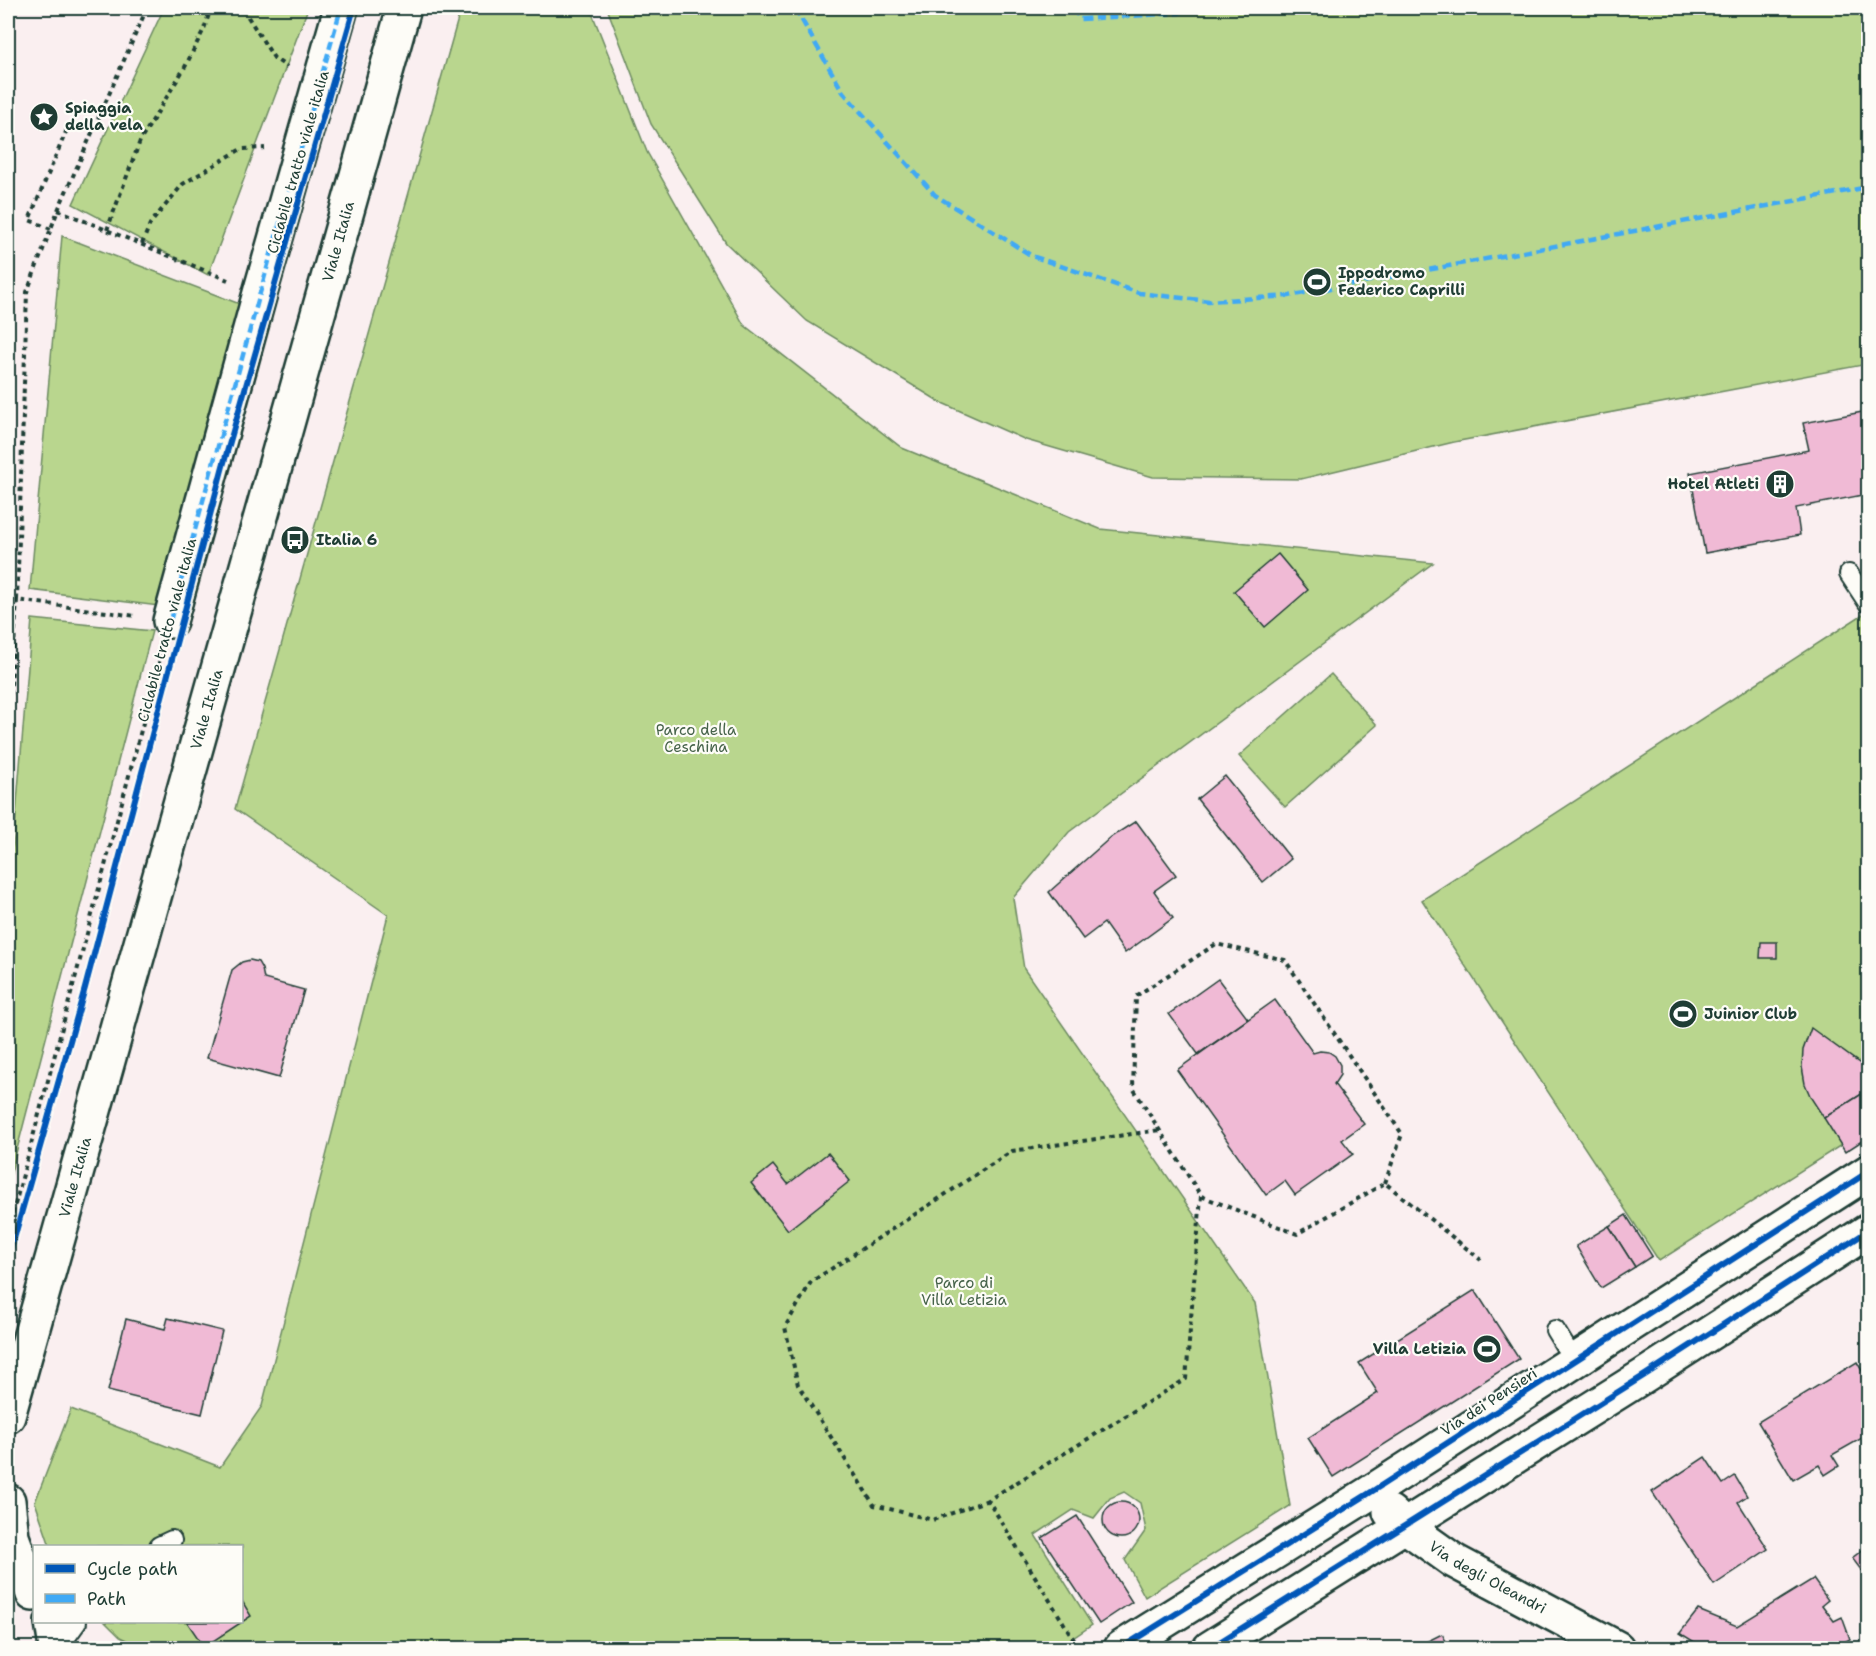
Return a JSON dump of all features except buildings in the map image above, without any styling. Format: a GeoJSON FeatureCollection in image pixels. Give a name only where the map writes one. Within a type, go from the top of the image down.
{"type":"FeatureCollection","features":[{"type":"Feature","properties":{"kind":"street"},"geometry":{"type":"LineString","coordinates":[[170,621],[341,8]]}},
{"type":"Feature","properties":{"kind":"street","name":"Viale Italia"},"geometry":{"type":"LineString","coordinates":[[8,1422],[196,740],[404,8]]}},
{"type":"Feature","properties":{"kind":"street","name":"Via dei Pensieri"},"geometry":{"type":"LineString","coordinates":[[1121,1648],[1368,1494],[1869,1172]]}},
{"type":"Feature","properties":{"kind":"street"},"geometry":{"type":"LineString","coordinates":[[1210,1648],[1869,1231]]}},
{"type":"Feature","properties":{"kind":"street","name":"Via degli Oleandri"},"geometry":{"type":"LineString","coordinates":[[1368,1494],[1405,1526],[1454,1561],[1617,1648]]}},
{"type":"Feature","properties":{"kind":"street"},"geometry":{"type":"LineString","coordinates":[[8,1501],[12,1537],[25,1591]]}},
{"type":"Feature","properties":{"kind":"lane"},"geometry":{"type":"LineString","coordinates":[[1849,574],[1869,603]]}},
{"type":"Feature","properties":{"kind":"lane"},"geometry":{"type":"LineString","coordinates":[[1555,1330],[1574,1361]]}},
{"type":"Feature","properties":{"kind":"path"},"geometry":{"type":"LineString","coordinates":[[8,730],[17,600],[27,292],[58,210],[147,8]]}},
{"type":"Feature","properties":{"kind":"path"},"geometry":{"type":"LineString","coordinates":[[107,230],[140,141],[185,67],[204,29],[211,8]]}},
{"type":"Feature","properties":{"kind":"path"},"geometry":{"type":"LineString","coordinates":[[247,8],[248,17],[274,58],[318,88]]}},
{"type":"Feature","properties":{"kind":"path"},"geometry":{"type":"LineString","coordinates":[[51,229],[28,220],[68,127]]}},
{"type":"Feature","properties":{"kind":"path"},"geometry":{"type":"LineString","coordinates":[[142,244],[150,224],[183,184],[241,149],[302,146]]}},
{"type":"Feature","properties":{"kind":"path"},"geometry":{"type":"LineString","coordinates":[[58,210],[260,293]]}},
{"type":"Feature","properties":{"kind":"path"},"geometry":{"type":"LineString","coordinates":[[8,600],[170,621],[8,1231]]}},
{"type":"Feature","properties":{"kind":"path"},"geometry":{"type":"LineString","coordinates":[[1160,1130],[1012,1151],[811,1282],[785,1327],[798,1385],[874,1505],[933,1520],[988,1500],[1186,1379],[1201,1196],[1160,1130],[1133,1089],[1136,996],[1216,944],[1285,960],[1402,1134],[1385,1184],[1297,1234],[1201,1196]]}},
{"type":"Feature","properties":{"kind":"path"},"geometry":{"type":"LineString","coordinates":[[1385,1184],[1481,1260]]}},
{"type":"Feature","properties":{"kind":"path"},"geometry":{"type":"LineString","coordinates":[[14,1237],[20,1215]]}},
{"type":"Feature","properties":{"kind":"path"},"geometry":{"type":"LineString","coordinates":[[988,1500],[1079,1648]]}},
{"type":"Feature","properties":{"kind":"green space"},"geometry":{"type":"Polygon","coordinates":[[[164,8],[308,8],[208,275],[73,204],[164,8]]]}},
{"type":"Feature","properties":{"kind":"green space","name":"Parco della Ceschina"},"geometry":{"type":"Polygon","coordinates":[[[461,8],[590,8],[647,152],[744,325],[902,448],[1100,529],[1433,563],[1069,832],[1013,898],[1024,969],[1255,1303],[1290,1506],[1145,1597],[1125,1560],[1146,1530],[1140,1503],[1124,1492],[1110,1498],[1094,1518],[1073,1510],[1035,1535],[1092,1625],[1058,1648],[143,1648],[120,1637],[106,1623],[243,1623],[243,1545],[50,1545],[35,1502],[71,1409],[220,1467],[262,1406],[388,915],[235,809],[461,8]]]}},
{"type":"Feature","properties":{"kind":"green space","name":"Ippodromo Federico Caprilli"},"geometry":{"type":"Polygon","coordinates":[[[607,8],[1868,8],[1868,364],[1454,442],[1301,479],[1153,477],[1026,440],[940,402],[807,321],[726,243],[651,124],[607,8]]]}},
{"type":"Feature","properties":{"kind":"green space"},"geometry":{"type":"Polygon","coordinates":[[[62,236],[245,306],[167,607],[30,590],[62,236]]]}},
{"type":"Feature","properties":{"kind":"green space","name":"Juinior Club"},"geometry":{"type":"Polygon","coordinates":[[[1868,611],[1868,1128],[1659,1261],[1422,900],[1868,611]]]}},
{"type":"Feature","properties":{"kind":"green space"},"geometry":{"type":"Polygon","coordinates":[[[32,619],[152,631],[8,1184],[8,871],[14,839],[32,619]]]}},
{"type":"Feature","properties":{"kind":"green space"},"geometry":{"type":"Polygon","coordinates":[[[1331,674],[1377,725],[1285,807],[1239,756],[1331,674]]]}},
{"type":"Feature","properties":{"kind":"marked path"},"geometry":{"type":"LineString","coordinates":[[170,621],[341,8]]}},
{"type":"Feature","properties":{"kind":"marked path"},"geometry":{"type":"LineString","coordinates":[[795,8],[843,92],[935,195],[1032,256],[1139,293],[1209,301],[1289,296],[1868,187]]}},
{"type":"Feature","properties":{"kind":"marked path"},"geometry":{"type":"LineString","coordinates":[[1073,8],[1080,19],[1179,13],[1187,8]]}},
{"type":"Feature","properties":{"kind":"cycle path","name":"Ciclabile tratto viale italia"},"geometry":{"type":"LineString","coordinates":[[8,1260],[85,988],[223,466],[354,8]]}},
{"type":"Feature","properties":{"kind":"cycle path"},"geometry":{"type":"LineString","coordinates":[[1121,1648],[1368,1494],[1868,1172]]}},
{"type":"Feature","properties":{"kind":"cycle path"},"geometry":{"type":"LineString","coordinates":[[1210,1648],[1645,1375],[1868,1231]]}},
{"type":"Feature","properties":{"kind":"place","name":"Spiaggia della vela"},"geometry":{"type":"Point","coordinates":[44,117]}},
{"type":"Feature","properties":{"kind":"place","name":"Ippodromo Federico Caprilli"},"geometry":{"type":"Point","coordinates":[1317,282]}},
{"type":"Feature","properties":{"kind":"place","name":"Hotel Atleti"},"geometry":{"type":"Point","coordinates":[1780,484]}},
{"type":"Feature","properties":{"kind":"place","name":"Italia 6"},"geometry":{"type":"Point","coordinates":[295,540]}},
{"type":"Feature","properties":{"kind":"place","name":"Juinior Club"},"geometry":{"type":"Point","coordinates":[1683,1014]}},
{"type":"Feature","properties":{"kind":"place","name":"Villa Letizia"},"geometry":{"type":"Point","coordinates":[1487,1349]}},
{"type":"Feature","properties":{"kind":"park label","name":"Parco di Villa Letizia"},"geometry":{"type":"Point","coordinates":[964,1292]}}]}
